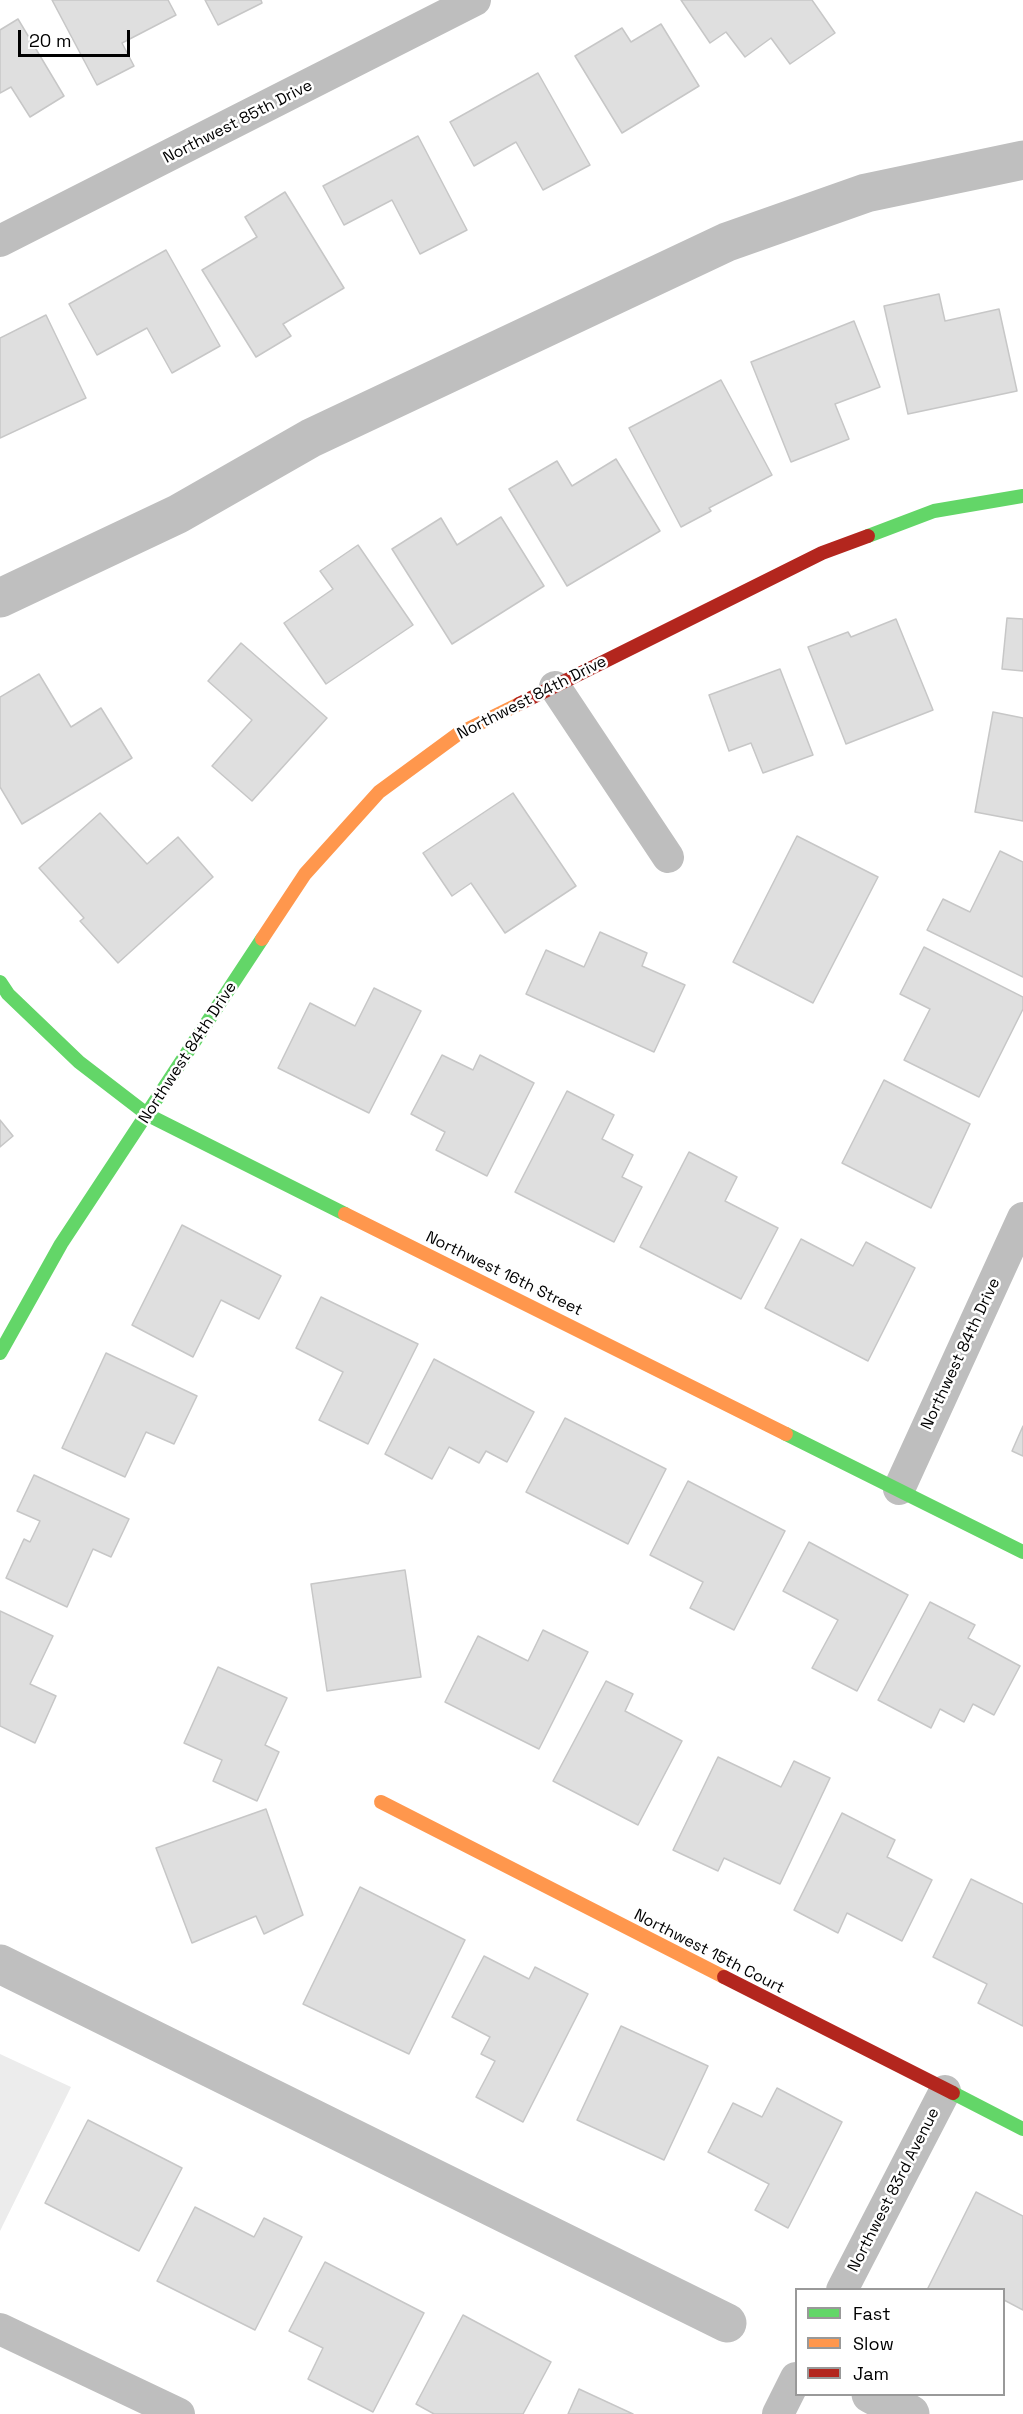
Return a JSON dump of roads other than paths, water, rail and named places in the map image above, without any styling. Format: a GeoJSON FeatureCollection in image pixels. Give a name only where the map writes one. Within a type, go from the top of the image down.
{"type":"FeatureCollection","features":[{"type":"Feature","properties":{"kind":"street","name":"Northwest 85th Drive"},"geometry":{"type":"LineString","coordinates":[[0,241],[475,0]]}},
{"type":"Feature","properties":{"kind":"street","name":"Northwest 84th Drive"},"geometry":{"type":"LineString","coordinates":[[0,1353],[61,1244],[305,874],[379,792],[458,734],[822,553],[934,511],[1023,496]]}},
{"type":"Feature","properties":{"kind":"street"},"geometry":{"type":"LineString","coordinates":[[555,687],[668,856]]}},
{"type":"Feature","properties":{"kind":"street","name":"Northwest 16th Street"},"geometry":{"type":"LineString","coordinates":[[0,982],[8,994],[79,1062],[148,1115],[1023,1552]]}},
{"type":"Feature","properties":{"kind":"street","name":"Northwest 84th Drive"},"geometry":{"type":"LineString","coordinates":[[899,1489],[1023,1218]]}},
{"type":"Feature","properties":{"kind":"street","name":"Northwest 15th Court"},"geometry":{"type":"LineString","coordinates":[[381,1802],[1023,2129]]}},
{"type":"Feature","properties":{"kind":"street","name":"Northwest 83rd Avenue"},"geometry":{"type":"LineString","coordinates":[[843,2288],[945,2091]]}},
{"type":"Feature","properties":{"kind":"street"},"geometry":{"type":"LineString","coordinates":[[0,2329],[179,2414]]}},
{"type":"Feature","properties":{"kind":"street"},"geometry":{"type":"LineString","coordinates":[[778,2414],[795,2380]]}},
{"type":"Feature","properties":{"kind":"waterway"},"geometry":{"type":"LineString","coordinates":[[0,598],[178,514],[311,438],[727,242],[866,193],[1023,160]]}},
{"type":"Feature","properties":{"kind":"waterway"},"geometry":{"type":"LineString","coordinates":[[0,1964],[727,2323]]}},
{"type":"Feature","properties":{"kind":"waterway"},"geometry":{"type":"LineString","coordinates":[[875,2396],[910,2414]]}}]}
